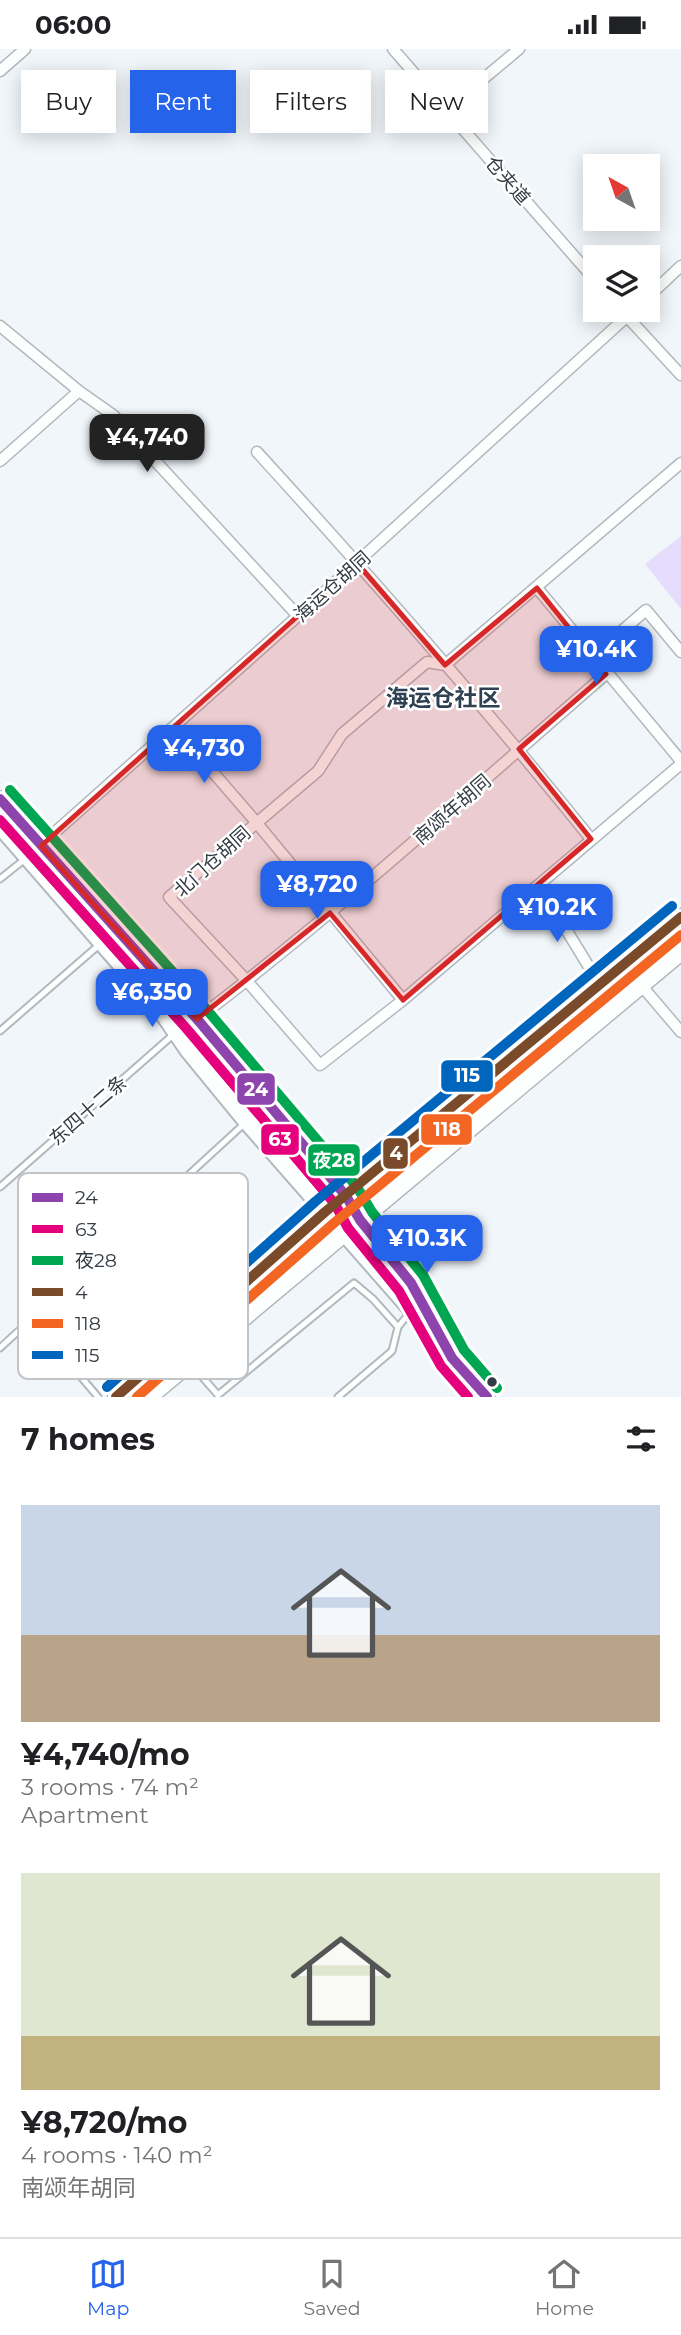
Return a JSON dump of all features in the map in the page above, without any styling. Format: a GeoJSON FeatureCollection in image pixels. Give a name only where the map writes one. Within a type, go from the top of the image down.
{"type":"FeatureCollection","features":[{"type":"Feature","properties":{"kind":"main road"},"geometry":{"type":"LineString","coordinates":[[0,799],[33,852],[102,943],[161,1012],[187,1050],[246,1122],[487,1397]]}},
{"type":"Feature","properties":{"kind":"main road"},"geometry":{"type":"LineString","coordinates":[[0,827],[33,852],[197,1019],[346,1196],[360,1220],[411,1283],[452,1358]]}},
{"type":"Feature","properties":{"kind":"main road"},"geometry":{"type":"LineString","coordinates":[[248,1280],[325,1212],[681,917]]}},
{"type":"Feature","properties":{"kind":"main road"},"geometry":{"type":"LineString","coordinates":[[248,1314],[681,952]]}},
{"type":"Feature","properties":{"kind":"main road"},"geometry":{"type":"LineString","coordinates":[[116,1397],[136,1379]]}},
{"type":"Feature","properties":{"kind":"main road"},"geometry":{"type":"LineString","coordinates":[[149,1397],[171,1379]]}},
{"type":"Feature","properties":{"kind":"street"},"geometry":{"type":"LineString","coordinates":[[0,71],[25,49]]}},
{"type":"Feature","properties":{"kind":"street","name":"仓夹道"},"geometry":{"type":"LineString","coordinates":[[393,49],[411,70]]}},
{"type":"Feature","properties":{"kind":"street"},"geometry":{"type":"LineString","coordinates":[[488,75],[519,49]]}},
{"type":"Feature","properties":{"kind":"street","name":"仓夹道"},"geometry":{"type":"LineString","coordinates":[[466,133],[583,266]]}},
{"type":"Feature","properties":{"kind":"street"},"geometry":{"type":"LineString","coordinates":[[660,286],[681,267]]}},
{"type":"Feature","properties":{"kind":"street","name":"海运仓胡同"},"geometry":{"type":"LineString","coordinates":[[33,852],[357,563],[616,322]]}},
{"type":"Feature","properties":{"kind":"street"},"geometry":{"type":"LineString","coordinates":[[636,322],[681,375]]}},
{"type":"Feature","properties":{"kind":"street"},"geometry":{"type":"LineString","coordinates":[[0,326],[79,391],[113,415],[298,616]]}},
{"type":"Feature","properties":{"kind":"street"},"geometry":{"type":"LineString","coordinates":[[0,461],[79,391]]}},
{"type":"Feature","properties":{"kind":"street"},"geometry":{"type":"LineString","coordinates":[[257,452],[519,749],[592,839]]}},
{"type":"Feature","properties":{"kind":"street","name":"北门仓胡同"},"geometry":{"type":"LineString","coordinates":[[681,463],[445,665],[427,662],[342,734],[318,771],[169,897],[320,1065],[403,1000],[681,763]]}},
{"type":"Feature","properties":{"kind":"street"},"geometry":{"type":"LineString","coordinates":[[537,588],[681,763]]}},
{"type":"Feature","properties":{"kind":"street"},"geometry":{"type":"LineString","coordinates":[[592,657],[646,610],[681,652]]}},
{"type":"Feature","properties":{"kind":"street","name":"南颂年胡同"},"geometry":{"type":"LineString","coordinates":[[197,1019],[330,913],[606,674]]}},
{"type":"Feature","properties":{"kind":"street"},"geometry":{"type":"LineString","coordinates":[[174,727],[403,1000]]}},
{"type":"Feature","properties":{"kind":"street"},"geometry":{"type":"LineString","coordinates":[[533,889],[567,932],[600,985]]}},
{"type":"Feature","properties":{"kind":"street"},"geometry":{"type":"LineString","coordinates":[[641,985],[681,1032]]}},
{"type":"Feature","properties":{"kind":"lane"},"geometry":{"type":"LineString","coordinates":[[0,813],[170,1005],[181,1023],[187,1050]]}},
{"type":"Feature","properties":{"kind":"lane"},"geometry":{"type":"LineString","coordinates":[[0,879],[33,852]]}},
{"type":"Feature","properties":{"kind":"lane"},"geometry":{"type":"LineString","coordinates":[[0,1031],[102,943]]}},
{"type":"Feature","properties":{"kind":"lane","name":"东四十二条"},"geometry":{"type":"LineString","coordinates":[[0,1187],[175,1033]]}},
{"type":"Feature","properties":{"kind":"lane"},"geometry":{"type":"LineString","coordinates":[[191,1173],[246,1122]]}},
{"type":"Feature","properties":{"kind":"lane"},"geometry":{"type":"LineString","coordinates":[[248,1370],[355,1283],[398,1327]]}},
{"type":"Feature","properties":{"kind":"lane"},"geometry":{"type":"LineString","coordinates":[[338,1397],[392,1351],[398,1327],[411,1311]]}},
{"type":"Feature","properties":{"kind":"lane"},"geometry":{"type":"LineString","coordinates":[[0,1348],[18,1333]]}},
{"type":"Feature","properties":{"kind":"lane"},"geometry":{"type":"LineString","coordinates":[[83,1379],[98,1397]]}},
{"type":"Feature","properties":{"kind":"lane"},"geometry":{"type":"LineString","coordinates":[[204,1379],[218,1395],[238,1379]]}},
{"type":"Feature","properties":{"kind":"highlighted area"},"geometry":{"type":"Polygon","coordinates":[[[357,563],[445,665],[537,588],[606,674],[519,749],[591,839],[403,1000],[330,913],[197,1019],[41,846],[357,563]]]}},
{"type":"Feature","properties":{"kind":"shaded area"},"geometry":{"type":"Polygon","coordinates":[[[681,536],[681,609],[645,564],[681,536]]]}},
{"type":"Feature","properties":{"kind":"shaded area"},"geometry":{"type":"Polygon","coordinates":[[[609,989],[612,993],[390,1185],[387,1180],[609,989]]]}},
{"type":"Feature","properties":{"kind":"shaded area"},"geometry":{"type":"Polygon","coordinates":[[[313,1241],[316,1244],[248,1302],[248,1296],[313,1241]]]}},
{"type":"Feature","properties":{"kind":"shaded area"},"geometry":{"type":"Polygon","coordinates":[[[151,1379],[157,1379],[136,1397],[130,1397],[151,1379]]]}},
{"type":"Feature","properties":{"kind":"transit line","name":"夜28"},"geometry":{"type":"LineString","coordinates":[[10,790],[207,1010],[357,1187],[372,1212],[423,1275],[464,1350],[497,1388]]}},
{"type":"Feature","properties":{"kind":"transit line","name":"24"},"geometry":{"type":"LineString","coordinates":[[0,799],[197,1019],[346,1196],[360,1220],[411,1283],[452,1358],[487,1397]]}},
{"type":"Feature","properties":{"kind":"transit line","name":"63"},"geometry":{"type":"LineString","coordinates":[[0,820],[186,1028],[335,1204],[348,1228],[399,1291],[441,1366],[468,1397]]}},
{"type":"Feature","properties":{"kind":"transit line","name":"115"},"geometry":{"type":"LineString","coordinates":[[248,1262],[316,1201],[672,906]]}},
{"type":"Feature","properties":{"kind":"transit line","name":"4"},"geometry":{"type":"LineString","coordinates":[[248,1280],[325,1212],[681,917]]}},
{"type":"Feature","properties":{"kind":"transit line","name":"118"},"geometry":{"type":"LineString","coordinates":[[248,1299],[334,1223],[681,935]]}},
{"type":"Feature","properties":{"kind":"transit line","name":"115"},"geometry":{"type":"LineString","coordinates":[[107,1387],[116,1379]]}},
{"type":"Feature","properties":{"kind":"transit line","name":"4"},"geometry":{"type":"LineString","coordinates":[[116,1397],[136,1379]]}},
{"type":"Feature","properties":{"kind":"transit line","name":"118"},"geometry":{"type":"LineString","coordinates":[[137,1397],[157,1379]]}},
{"type":"Feature","properties":{"kind":"district","name":"海运仓社区"},"geometry":{"type":"Point","coordinates":[443,698]}}]}
